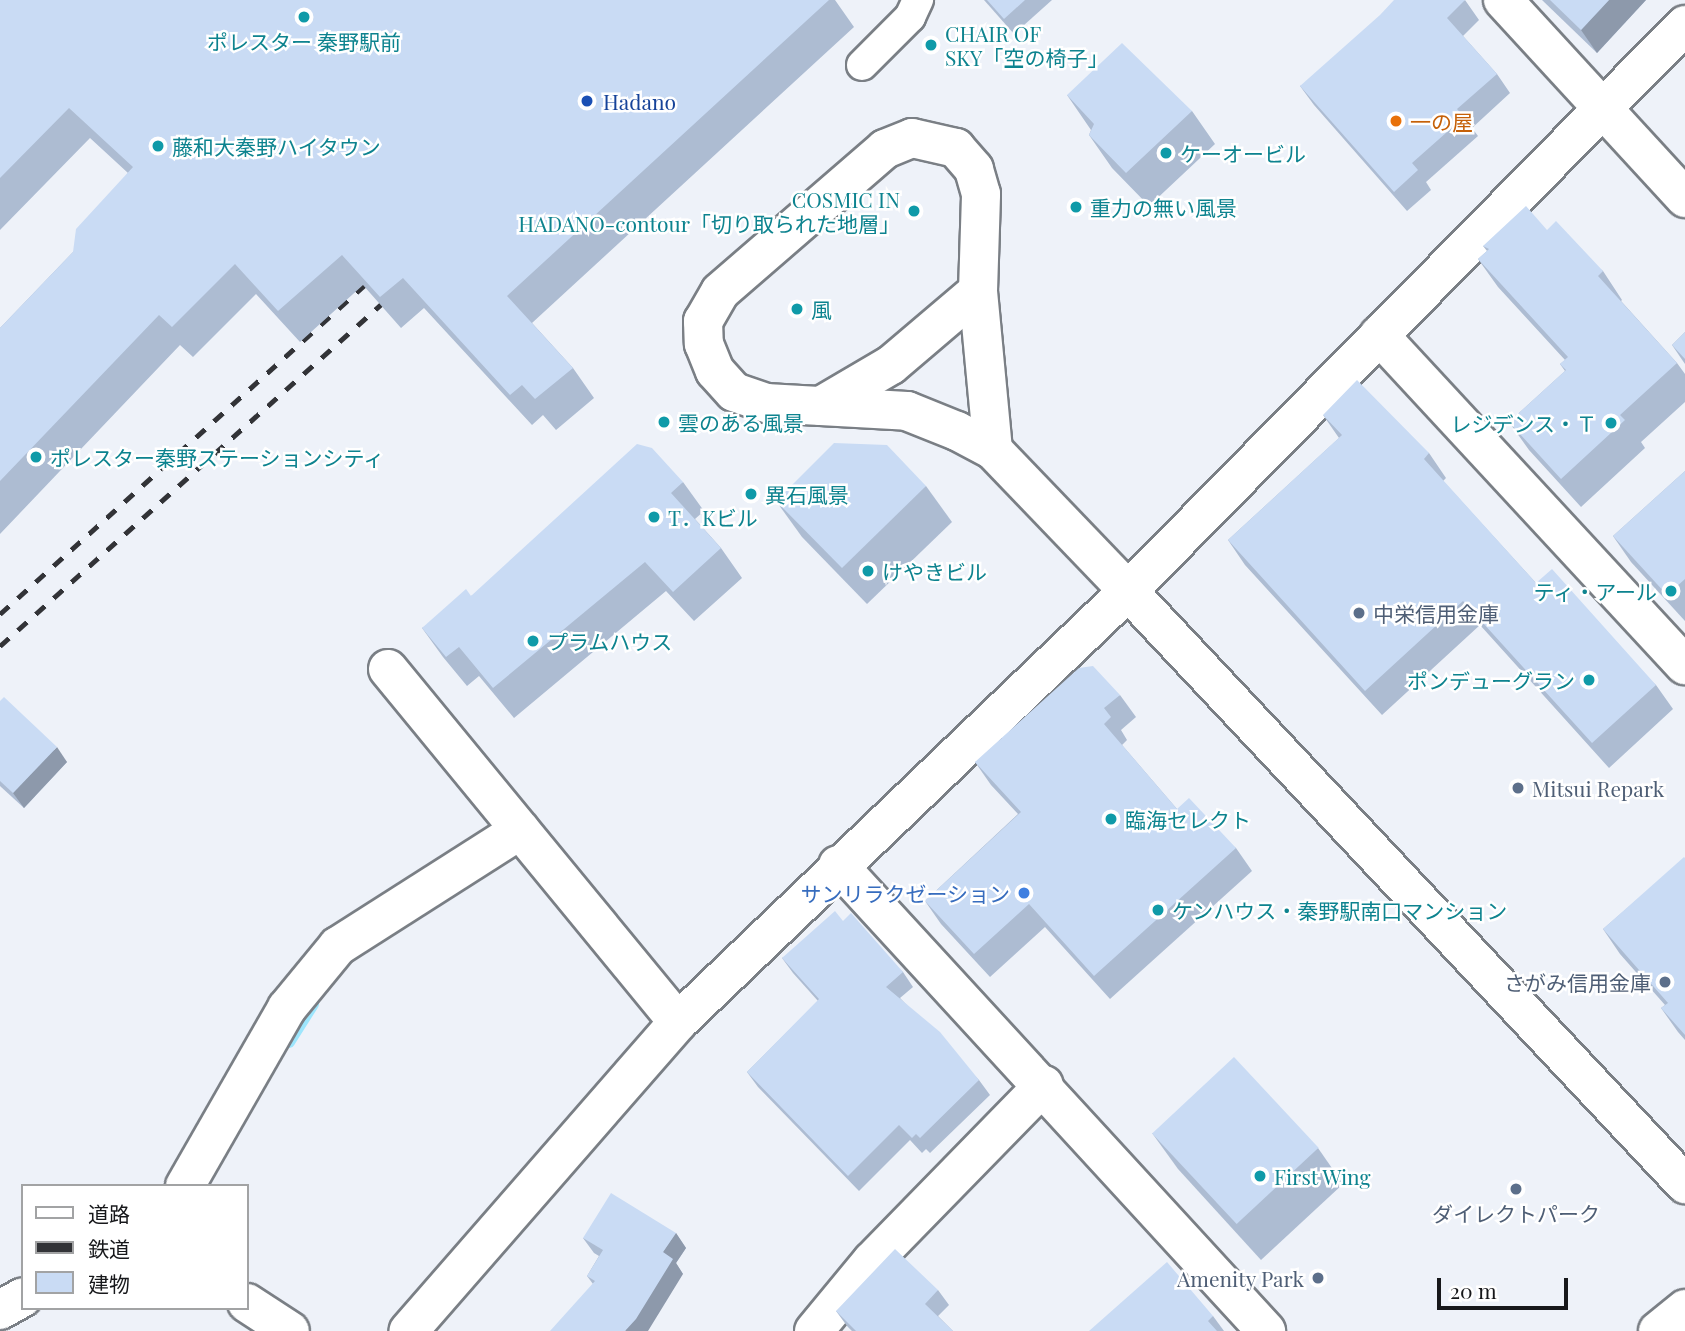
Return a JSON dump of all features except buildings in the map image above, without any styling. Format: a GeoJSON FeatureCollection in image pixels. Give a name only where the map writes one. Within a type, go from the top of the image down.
{"type":"FeatureCollection","features":[{"type":"Feature","properties":{"kind":"street"},"geometry":{"type":"LineString","coordinates":[[862,65],[910,17],[918,0]]}},
{"type":"Feature","properties":{"kind":"street"},"geometry":{"type":"LineString","coordinates":[[1503,0],[1685,198]]}},
{"type":"Feature","properties":{"kind":"street"},"geometry":{"type":"LineString","coordinates":[[408,1331],[678,1022],[838,865],[1128,591],[1685,25]]}},
{"type":"Feature","properties":{"kind":"street"},"geometry":{"type":"LineString","coordinates":[[993,450],[978,291],[981,194],[974,169],[956,148],[931,140],[912,138],[885,149],[720,292],[703,321],[704,344],[715,371],[734,392],[765,403],[907,411],[993,450],[1685,1184]]}},
{"type":"Feature","properties":{"kind":"street"},"geometry":{"type":"LineString","coordinates":[[821,406],[891,365],[978,291]]}},
{"type":"Feature","properties":{"kind":"street"},"geometry":{"type":"LineString","coordinates":[[1379,335],[1685,665]]}},
{"type":"Feature","properties":{"kind":"street"},"geometry":{"type":"LineString","coordinates":[[388,669],[678,1022]]}},
{"type":"Feature","properties":{"kind":"street"},"geometry":{"type":"LineString","coordinates":[[186,1184],[287,1008],[338,946],[520,830]]}},
{"type":"Feature","properties":{"kind":"street"},"geometry":{"type":"LineString","coordinates":[[838,865],[1044,1085],[1266,1331]]}},
{"type":"Feature","properties":{"kind":"street"},"geometry":{"type":"LineString","coordinates":[[814,1331],[872,1261],[1044,1085]]}},
{"type":"Feature","properties":{"kind":"street"},"geometry":{"type":"LineString","coordinates":[[0,1310],[21,1298]]}},
{"type":"Feature","properties":{"kind":"street"},"geometry":{"type":"LineString","coordinates":[[248,1304],[290,1331]]}},
{"type":"Feature","properties":{"kind":"street"},"geometry":{"type":"LineString","coordinates":[[1658,1331],[1685,1308]]}},
{"type":"Feature","properties":{"kind":"waterway"},"geometry":{"type":"LineString","coordinates":[[289,1042],[313,1004]]}},
{"type":"Feature","properties":{"kind":"railway"},"geometry":{"type":"LineString","coordinates":[[0,614],[377,274]]}},
{"type":"Feature","properties":{"kind":"railway"},"geometry":{"type":"LineString","coordinates":[[0,646],[396,291]]}},
{"type":"Feature","properties":{"kind":"place","name":"ポレスター 秦野駅前"},"geometry":{"type":"Point","coordinates":[304,17]}},
{"type":"Feature","properties":{"kind":"place","name":"CHAIR OF SKY「空の椅子」"},"geometry":{"type":"Point","coordinates":[931,45]}},
{"type":"Feature","properties":{"kind":"place","name":"Hadano"},"geometry":{"type":"Point","coordinates":[587,101]}},
{"type":"Feature","properties":{"kind":"place","name":"一の屋"},"geometry":{"type":"Point","coordinates":[1396,121]}},
{"type":"Feature","properties":{"kind":"place","name":"藤和大秦野ハイタウン"},"geometry":{"type":"Point","coordinates":[158,146]}},
{"type":"Feature","properties":{"kind":"place","name":"ケーオービル"},"geometry":{"type":"Point","coordinates":[1166,153]}},
{"type":"Feature","properties":{"kind":"place","name":"重力の無い風景"},"geometry":{"type":"Point","coordinates":[1076,207]}},
{"type":"Feature","properties":{"kind":"place","name":"COSMIC IN HADANO-contour「切り取られた地層」"},"geometry":{"type":"Point","coordinates":[914,211]}},
{"type":"Feature","properties":{"kind":"place","name":"風"},"geometry":{"type":"Point","coordinates":[797,309]}},
{"type":"Feature","properties":{"kind":"place","name":"雲のある風景"},"geometry":{"type":"Point","coordinates":[664,422]}},
{"type":"Feature","properties":{"kind":"place","name":"レジデンス・Ｔ"},"geometry":{"type":"Point","coordinates":[1611,423]}},
{"type":"Feature","properties":{"kind":"place","name":"ポレスター秦野ステーションシティ"},"geometry":{"type":"Point","coordinates":[36,457]}},
{"type":"Feature","properties":{"kind":"place","name":"異石風景"},"geometry":{"type":"Point","coordinates":[751,494]}},
{"type":"Feature","properties":{"kind":"place","name":"T．Kビル"},"geometry":{"type":"Point","coordinates":[654,517]}},
{"type":"Feature","properties":{"kind":"place","name":"けやきビル"},"geometry":{"type":"Point","coordinates":[868,571]}},
{"type":"Feature","properties":{"kind":"place","name":"ティ・アール"},"geometry":{"type":"Point","coordinates":[1671,591]}},
{"type":"Feature","properties":{"kind":"place","name":"中栄信用金庫"},"geometry":{"type":"Point","coordinates":[1359,613]}},
{"type":"Feature","properties":{"kind":"place","name":"プラムハウス"},"geometry":{"type":"Point","coordinates":[533,641]}},
{"type":"Feature","properties":{"kind":"place","name":"ポンデューグラン"},"geometry":{"type":"Point","coordinates":[1589,680]}},
{"type":"Feature","properties":{"kind":"place","name":"Mitsui Repark"},"geometry":{"type":"Point","coordinates":[1518,788]}},
{"type":"Feature","properties":{"kind":"place","name":"臨海セレクト"},"geometry":{"type":"Point","coordinates":[1111,819]}},
{"type":"Feature","properties":{"kind":"place","name":"サンリラクゼーション"},"geometry":{"type":"Point","coordinates":[1024,893]}},
{"type":"Feature","properties":{"kind":"place","name":"ケンハウス・秦野駅南口マンション"},"geometry":{"type":"Point","coordinates":[1158,910]}},
{"type":"Feature","properties":{"kind":"place","name":"さがみ信用金庫"},"geometry":{"type":"Point","coordinates":[1665,982]}},
{"type":"Feature","properties":{"kind":"place","name":"First Wing"},"geometry":{"type":"Point","coordinates":[1260,1176]}},
{"type":"Feature","properties":{"kind":"place","name":"ダイレクトパーク"},"geometry":{"type":"Point","coordinates":[1516,1189]}},
{"type":"Feature","properties":{"kind":"place","name":"Amenity Park"},"geometry":{"type":"Point","coordinates":[1318,1278]}}]}
